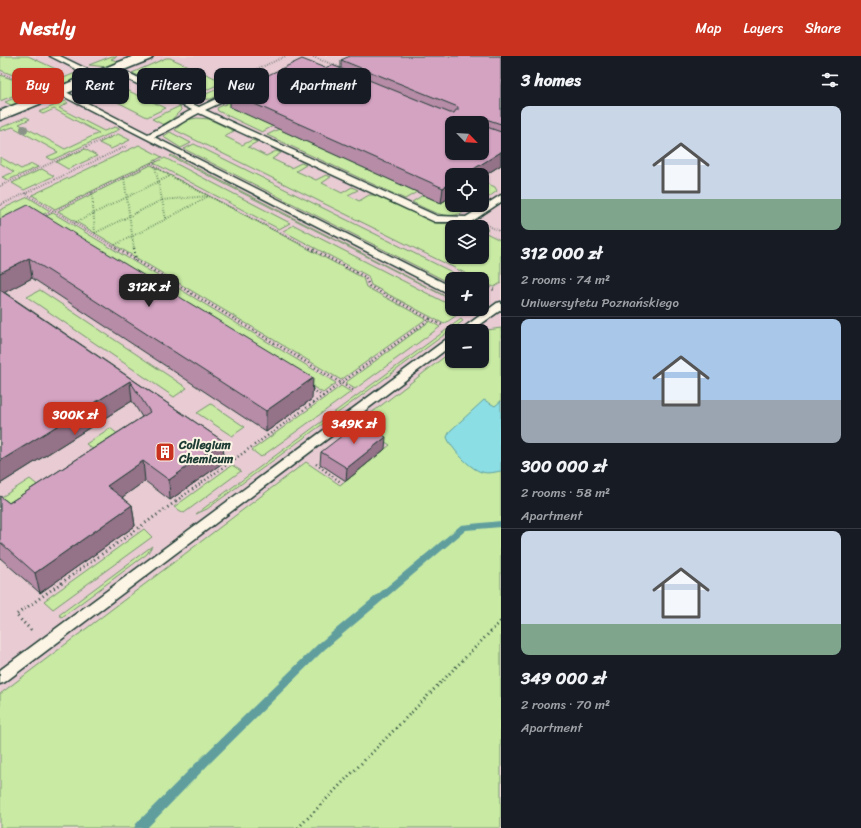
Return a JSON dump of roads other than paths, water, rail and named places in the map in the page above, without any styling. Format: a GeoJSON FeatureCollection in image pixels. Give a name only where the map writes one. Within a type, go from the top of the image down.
{"type":"FeatureCollection","features":[{"type":"Feature","properties":{"kind":"street"},"geometry":{"type":"LineString","coordinates":[[116,68],[146,56]]}},
{"type":"Feature","properties":{"kind":"street"},"geometry":{"type":"LineString","coordinates":[[0,116],[30,104]]}},
{"type":"Feature","properties":{"kind":"lane"},"geometry":{"type":"LineString","coordinates":[[54,56],[80,68]]}},
{"type":"Feature","properties":{"kind":"lane"},"geometry":{"type":"LineString","coordinates":[[129,77],[436,219],[468,220],[501,198]]}},
{"type":"Feature","properties":{"kind":"lane"},"geometry":{"type":"LineString","coordinates":[[64,95],[445,288]]}},
{"type":"Feature","properties":{"kind":"lane"},"geometry":{"type":"LineString","coordinates":[[147,137],[167,129],[182,118],[214,103]]}},
{"type":"Feature","properties":{"kind":"lane"},"geometry":{"type":"LineString","coordinates":[[489,308],[501,305]]}},
{"type":"Feature","properties":{"kind":"lane"},"geometry":{"type":"LineString","coordinates":[[471,324],[480,316]]}},
{"type":"Feature","properties":{"kind":"lane"},"geometry":{"type":"LineString","coordinates":[[0,678],[445,345]]}},
{"type":"Feature","properties":{"kind":"water"},"geometry":{"type":"Polygon","coordinates":[[[484,400],[495,406],[501,401],[501,471],[492,473],[477,470],[467,463],[456,452],[447,437],[450,431],[484,400]]]}},
{"type":"Feature","properties":{"kind":"waterway"},"geometry":{"type":"LineString","coordinates":[[140,828],[207,759],[321,647],[464,527],[501,524]]}},
{"type":"Feature","properties":{"kind":"place","name":"Collegium Chemicum"},"geometry":{"type":"Point","coordinates":[165,452]}}]}
